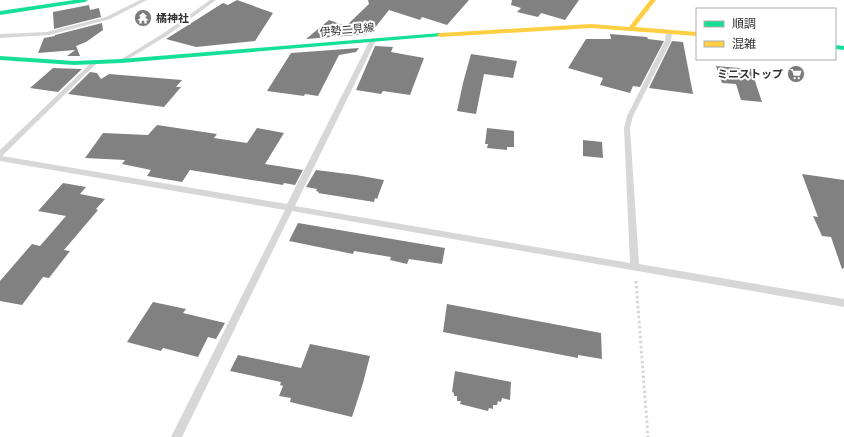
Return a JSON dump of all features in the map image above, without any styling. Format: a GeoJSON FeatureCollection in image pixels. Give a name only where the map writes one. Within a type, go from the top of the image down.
{"type":"FeatureCollection","features":[{"type":"Feature","properties":{"kind":"main road"},"geometry":{"type":"LineString","coordinates":[[0,13],[85,0]]}},
{"type":"Feature","properties":{"kind":"main road"},"geometry":{"type":"LineString","coordinates":[[630,28],[652,0]]}},
{"type":"Feature","properties":{"kind":"main road","name":"伊勢二見線"},"geometry":{"type":"LineString","coordinates":[[0,58],[36,61],[121,61],[373,40],[555,27],[591,26],[696,34]]}},
{"type":"Feature","properties":{"kind":"lane"},"geometry":{"type":"LineString","coordinates":[[0,36],[47,34],[108,18],[144,0]]}},
{"type":"Feature","properties":{"kind":"lane"},"geometry":{"type":"LineString","coordinates":[[121,61],[160,38],[214,0]]}},
{"type":"Feature","properties":{"kind":"lane"},"geometry":{"type":"LineString","coordinates":[[635,267],[627,128],[630,116],[668,41],[669,32]]}},
{"type":"Feature","properties":{"kind":"lane"},"geometry":{"type":"LineString","coordinates":[[176,437],[373,40]]}},
{"type":"Feature","properties":{"kind":"lane"},"geometry":{"type":"LineString","coordinates":[[0,154],[95,62]]}},
{"type":"Feature","properties":{"kind":"lane"},"geometry":{"type":"LineString","coordinates":[[0,158],[288,209],[844,303]]}},
{"type":"Feature","properties":{"kind":"path"},"geometry":{"type":"LineString","coordinates":[[635,267],[648,437]]}},
{"type":"Feature","properties":{"kind":"building"},"geometry":{"type":"Polygon","coordinates":[[[237,0],[273,13],[255,41],[196,47],[166,39],[223,3],[228,5],[237,0]]]}},
{"type":"Feature","properties":{"kind":"building"},"geometry":{"type":"Polygon","coordinates":[[[368,0],[469,0],[447,25],[422,17],[420,20],[389,10],[370,34],[306,39],[329,20],[346,26],[369,4],[368,0]]]}},
{"type":"Feature","properties":{"kind":"building"},"geometry":{"type":"Polygon","coordinates":[[[512,0],[579,0],[565,20],[541,13],[538,17],[517,12],[521,8],[511,5],[512,0]]]}},
{"type":"Feature","properties":{"kind":"building"},"geometry":{"type":"Polygon","coordinates":[[[89,5],[90,10],[99,8],[101,17],[54,29],[53,12],[89,5]]]}},
{"type":"Feature","properties":{"kind":"building"},"geometry":{"type":"Polygon","coordinates":[[[102,23],[103,30],[86,42],[76,46],[80,56],[67,56],[75,50],[38,53],[44,38],[102,23]]]}},
{"type":"Feature","properties":{"kind":"building"},"geometry":{"type":"Polygon","coordinates":[[[610,34],[647,37],[648,39],[664,41],[640,87],[633,86],[630,93],[600,85],[603,78],[568,68],[586,39],[611,39],[610,34]]]}},
{"type":"Feature","properties":{"kind":"building"},"geometry":{"type":"Polygon","coordinates":[[[672,41],[683,42],[693,94],[649,88],[672,41]]]}},
{"type":"Feature","properties":{"kind":"building"},"geometry":{"type":"Polygon","coordinates":[[[375,46],[393,47],[391,52],[424,58],[410,95],[383,91],[381,94],[356,90],[375,46]]]}},
{"type":"Feature","properties":{"kind":"building"},"geometry":{"type":"Polygon","coordinates":[[[359,48],[356,52],[339,55],[318,96],[305,94],[304,96],[267,91],[291,53],[359,48]]]}},
{"type":"Feature","properties":{"kind":"building"},"geometry":{"type":"Polygon","coordinates":[[[471,54],[517,61],[513,78],[484,74],[476,114],[457,111],[471,54]]]}},
{"type":"Feature","properties":{"kind":"building"},"geometry":{"type":"Polygon","coordinates":[[[716,66],[751,69],[762,102],[741,100],[736,84],[722,83],[716,66]]]}},
{"type":"Feature","properties":{"kind":"building"},"geometry":{"type":"Polygon","coordinates":[[[53,68],[82,69],[58,92],[30,88],[53,68]]]}},
{"type":"Feature","properties":{"kind":"building"},"geometry":{"type":"Polygon","coordinates":[[[90,72],[97,73],[101,79],[109,74],[182,80],[176,87],[181,87],[164,107],[68,94],[90,72]]]}},
{"type":"Feature","properties":{"kind":"building"},"geometry":{"type":"Polygon","coordinates":[[[157,125],[217,134],[214,138],[247,143],[257,128],[284,133],[265,164],[303,170],[295,185],[284,183],[283,185],[190,170],[182,182],[147,176],[151,170],[122,164],[125,160],[85,158],[103,133],[148,135],[157,125]]]}},
{"type":"Feature","properties":{"kind":"building"},"geometry":{"type":"Polygon","coordinates":[[[487,128],[514,131],[514,147],[507,147],[507,150],[487,148],[488,144],[485,144],[487,128]]]}},
{"type":"Feature","properties":{"kind":"building"},"geometry":{"type":"Polygon","coordinates":[[[583,140],[602,142],[603,158],[583,156],[583,140]]]}},
{"type":"Feature","properties":{"kind":"building"},"geometry":{"type":"Polygon","coordinates":[[[316,170],[384,180],[377,199],[375,198],[374,202],[318,193],[319,192],[316,191],[317,189],[306,187],[316,170]]]}},
{"type":"Feature","properties":{"kind":"building"},"geometry":{"type":"Polygon","coordinates":[[[802,174],[844,180],[844,268],[842,269],[831,237],[822,236],[813,216],[818,217],[802,174]]]}},
{"type":"Feature","properties":{"kind":"building"},"geometry":{"type":"Polygon","coordinates":[[[63,183],[86,187],[80,194],[105,199],[96,209],[98,210],[64,250],[70,251],[49,278],[43,277],[22,305],[0,301],[0,281],[32,244],[40,246],[66,216],[38,211],[63,183]]]}},
{"type":"Feature","properties":{"kind":"building"},"geometry":{"type":"Polygon","coordinates":[[[298,223],[445,248],[442,264],[409,259],[407,264],[390,260],[391,257],[354,251],[353,254],[289,241],[298,223]]]}},
{"type":"Feature","properties":{"kind":"building"},"geometry":{"type":"Polygon","coordinates":[[[153,302],[186,309],[183,313],[225,323],[216,339],[208,337],[198,357],[163,348],[161,351],[127,342],[153,302]]]}},
{"type":"Feature","properties":{"kind":"building"},"geometry":{"type":"Polygon","coordinates":[[[447,304],[601,333],[602,359],[578,355],[578,358],[443,332],[447,304]]]}},
{"type":"Feature","properties":{"kind":"building"},"geometry":{"type":"Polygon","coordinates":[[[310,344],[370,356],[352,417],[290,402],[291,398],[279,396],[283,386],[280,385],[281,382],[230,371],[238,355],[301,368],[310,344]]]}},
{"type":"Feature","properties":{"kind":"building"},"geometry":{"type":"Polygon","coordinates":[[[455,371],[511,382],[510,400],[502,398],[501,402],[498,401],[497,405],[493,405],[493,409],[489,408],[488,411],[460,404],[461,401],[457,401],[457,396],[454,396],[454,393],[452,392],[455,371]]]}},
{"type":"Feature","properties":{"kind":"traffic: fast"},"geometry":{"type":"LineString","coordinates":[[0,13],[85,0]]}},
{"type":"Feature","properties":{"kind":"traffic: fast"},"geometry":{"type":"LineString","coordinates":[[0,58],[74,63],[121,61],[440,35]]}},
{"type":"Feature","properties":{"kind":"traffic: fast"},"geometry":{"type":"LineString","coordinates":[[836,47],[844,48]]}},
{"type":"Feature","properties":{"kind":"traffic: slow"},"geometry":{"type":"LineString","coordinates":[[631,28],[653,0]]}},
{"type":"Feature","properties":{"kind":"traffic: slow"},"geometry":{"type":"LineString","coordinates":[[440,35],[591,26],[696,34]]}},
{"type":"Feature","properties":{"kind":"place","name":"橘神社"},"geometry":{"type":"Point","coordinates":[143,18]}},
{"type":"Feature","properties":{"kind":"place","name":"ミニストップ"},"geometry":{"type":"Point","coordinates":[796,74]}}]}
